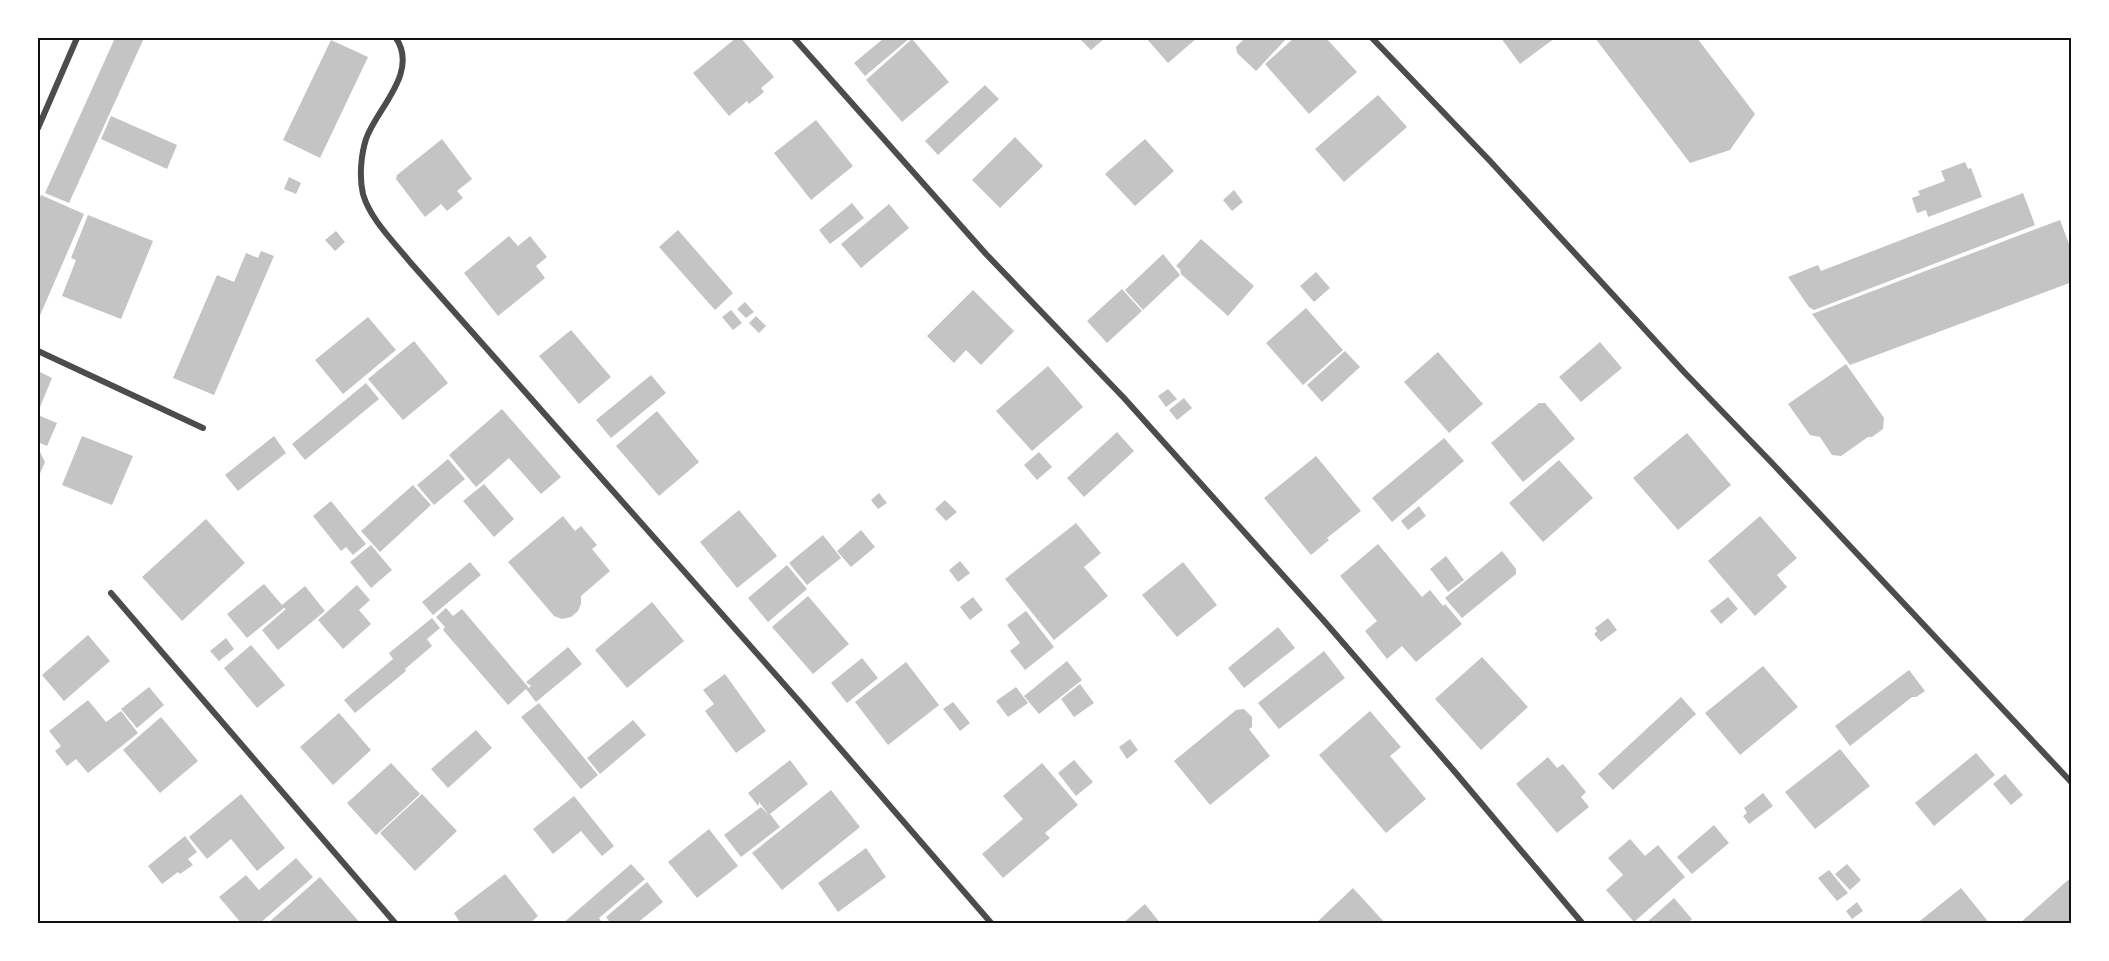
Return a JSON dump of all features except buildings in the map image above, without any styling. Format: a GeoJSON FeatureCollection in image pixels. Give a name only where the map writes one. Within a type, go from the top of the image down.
{"type":"FeatureCollection","features":[{"type":"Feature","properties":{"kind":"street"},"geometry":{"type":"LineString","coordinates":[[38,128],[77,38]]}},
{"type":"Feature","properties":{"kind":"street"},"geometry":{"type":"LineString","coordinates":[[396,38],[400,44],[402,63],[398,80],[366,138],[360,174],[363,195],[373,214],[410,262],[806,709],[992,924]]}},
{"type":"Feature","properties":{"kind":"street"},"geometry":{"type":"LineString","coordinates":[[794,38],[986,254],[1124,398],[1325,622],[1583,924]]}},
{"type":"Feature","properties":{"kind":"street"},"geometry":{"type":"LineString","coordinates":[[1372,38],[1490,160],[1685,373],[2072,783]]}},
{"type":"Feature","properties":{"kind":"street"},"geometry":{"type":"LineString","coordinates":[[38,351],[203,428]]}},
{"type":"Feature","properties":{"kind":"street"},"geometry":{"type":"LineString","coordinates":[[111,593],[396,924]]}}]}
